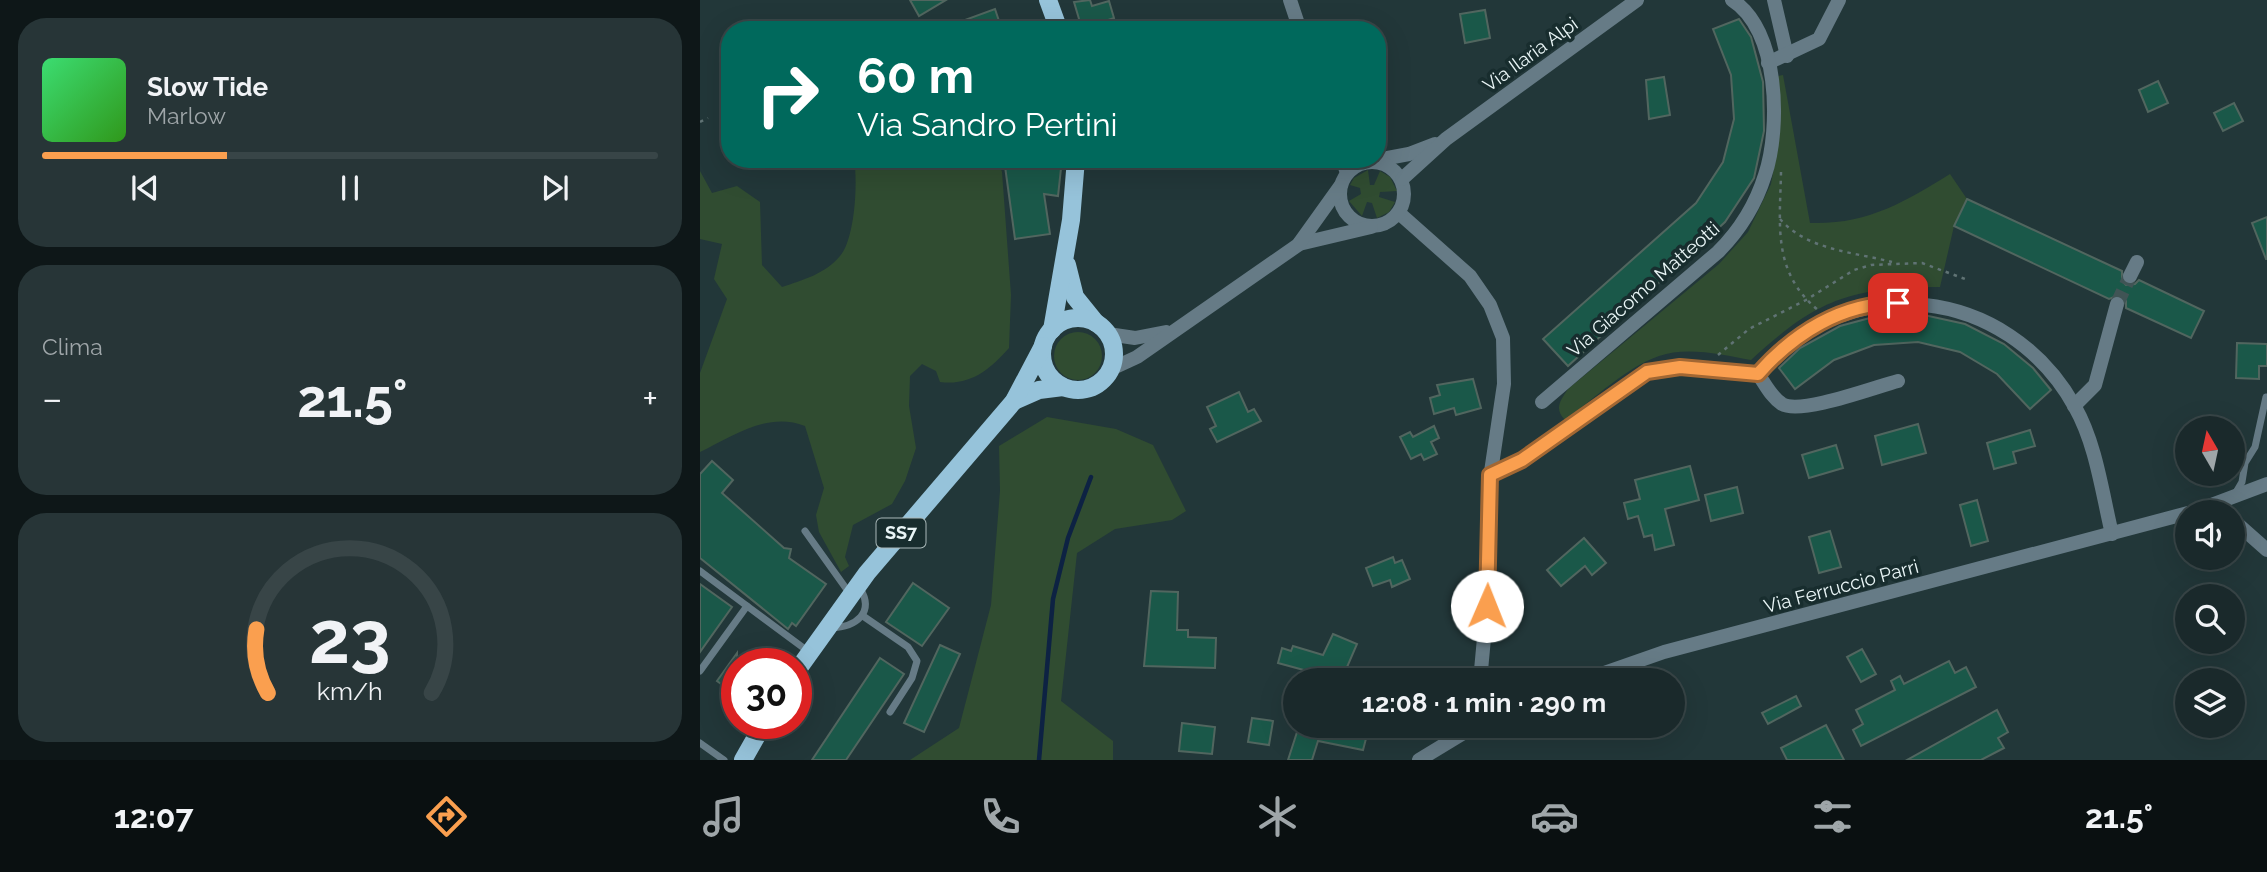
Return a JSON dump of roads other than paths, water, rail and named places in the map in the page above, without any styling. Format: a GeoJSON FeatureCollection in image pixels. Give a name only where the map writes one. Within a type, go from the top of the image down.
{"type":"FeatureCollection","features":[{"type":"Feature","properties":{"kind":"main road"},"geometry":{"type":"LineString","coordinates":[[1048,0],[1056,21]]}},
{"type":"Feature","properties":{"kind":"main road"},"geometry":{"type":"LineString","coordinates":[[1063,387],[1046,370],[1048,338],[1066,254],[1075,168]]}},
{"type":"Feature","properties":{"kind":"main road"},"geometry":{"type":"LineString","coordinates":[[1014,401],[1039,390],[1063,387],[1074,390],[1096,385],[1111,369],[1113,345],[1076,297],[1066,254]]}},
{"type":"Feature","properties":{"kind":"main road"},"geometry":{"type":"LineString","coordinates":[[1014,401],[1048,338],[1069,320],[1080,319],[1103,330]]}},
{"type":"Feature","properties":{"kind":"main road","name":"SS7"},"geometry":{"type":"LineString","coordinates":[[812,650],[854,590],[1014,401]]}},
{"type":"Feature","properties":{"kind":"main road"},"geometry":{"type":"LineString","coordinates":[[743,760],[755,739]]}},
{"type":"Feature","properties":{"kind":"street"},"geometry":{"type":"LineString","coordinates":[[1290,0],[1297,21]]}},
{"type":"Feature","properties":{"kind":"street","name":"Via Ilaria Alpi"},"geometry":{"type":"LineString","coordinates":[[1402,179],[1446,139],[1637,0]]}},
{"type":"Feature","properties":{"kind":"street","name":"Via Giacomo Matteotti"},"geometry":{"type":"LineString","coordinates":[[1542,402],[1723,247],[1753,205],[1765,175],[1771,149],[1773,104],[1768,63],[1755,22],[1732,0]]}},
{"type":"Feature","properties":{"kind":"street"},"geometry":{"type":"LineString","coordinates":[[1768,63],[1819,40],[1839,0]]}},
{"type":"Feature","properties":{"kind":"street"},"geometry":{"type":"LineString","coordinates":[[1776,1],[1787,56]]}},
{"type":"Feature","properties":{"kind":"street","name":"Via Ilaria Alpi"},"geometry":{"type":"LineString","coordinates":[[1386,159],[1409,154],[1446,139]]}},
{"type":"Feature","properties":{"kind":"street"},"geometry":{"type":"LineString","coordinates":[[1111,369],[1133,360],[1298,245],[1378,226],[1399,213],[1405,196],[1402,179],[1386,165]]}},
{"type":"Feature","properties":{"kind":"street"},"geometry":{"type":"LineString","coordinates":[[1343,172],[1340,194],[1345,212],[1359,223],[1378,226]]}},
{"type":"Feature","properties":{"kind":"street"},"geometry":{"type":"LineString","coordinates":[[1298,245],[1343,172]]}},
{"type":"Feature","properties":{"kind":"street"},"geometry":{"type":"LineString","coordinates":[[1399,213],[1470,276],[1488,300],[1504,345],[1504,384],[1490,475],[1488,597],[1481,668]]}},
{"type":"Feature","properties":{"kind":"street"},"geometry":{"type":"LineString","coordinates":[[2130,276],[2137,262]]}},
{"type":"Feature","properties":{"kind":"street"},"geometry":{"type":"LineString","coordinates":[[1758,374],[1788,343],[1829,318],[1865,307],[1903,303],[1942,307],[1967,315],[2003,332],[2028,350],[2054,377],[2074,406],[2088,439],[2112,534]]}},
{"type":"Feature","properties":{"kind":"street"},"geometry":{"type":"LineString","coordinates":[[2074,406],[2095,385],[2117,303]]}},
{"type":"Feature","properties":{"kind":"street"},"geometry":{"type":"LineString","coordinates":[[1103,330],[1136,338],[1174,329]]}},
{"type":"Feature","properties":{"kind":"street"},"geometry":{"type":"LineString","coordinates":[[1490,475],[1522,460],[1647,372],[1672,367],[1758,374],[1774,397],[1792,407],[1815,404],[1898,381]]}},
{"type":"Feature","properties":{"kind":"street","name":"Via Ferruccio Parri"},"geometry":{"type":"LineString","coordinates":[[2229,500],[2235,494],[2267,484]]}},
{"type":"Feature","properties":{"kind":"street","name":"Via Ferruccio Parri"},"geometry":{"type":"LineString","coordinates":[[1618,668],[1664,652],[2175,517]]}},
{"type":"Feature","properties":{"kind":"street"},"geometry":{"type":"LineString","coordinates":[[2245,531],[2267,550]]}},
{"type":"Feature","properties":{"kind":"street"},"geometry":{"type":"LineString","coordinates":[[1419,760],[1455,738]]}},
{"type":"Feature","properties":{"kind":"lane"},"geometry":{"type":"LineString","coordinates":[[2235,494],[2242,482],[2245,463],[2253,450],[2266,397]]}},
{"type":"Feature","properties":{"kind":"lane"},"geometry":{"type":"LineString","coordinates":[[805,531],[866,601],[863,616],[848,626],[827,628]]}},
{"type":"Feature","properties":{"kind":"lane"},"geometry":{"type":"LineString","coordinates":[[700,571],[803,648]]}},
{"type":"Feature","properties":{"kind":"lane"},"geometry":{"type":"LineString","coordinates":[[700,671],[747,606]]}},
{"type":"Feature","properties":{"kind":"lane"},"geometry":{"type":"LineString","coordinates":[[863,616],[908,647],[916,657],[914,674],[890,712]]}},
{"type":"Feature","properties":{"kind":"lane"},"geometry":{"type":"LineString","coordinates":[[700,743],[714,757],[724,760]]}},
{"type":"Feature","properties":{"kind":"waterway"},"geometry":{"type":"LineString","coordinates":[[1039,760],[1053,599],[1068,538],[1091,477]]}},
{"type":"Feature","properties":{"kind":"tunnel"},"geometry":{"type":"LineString","coordinates":[[2117,304],[2130,276]]}}]}
